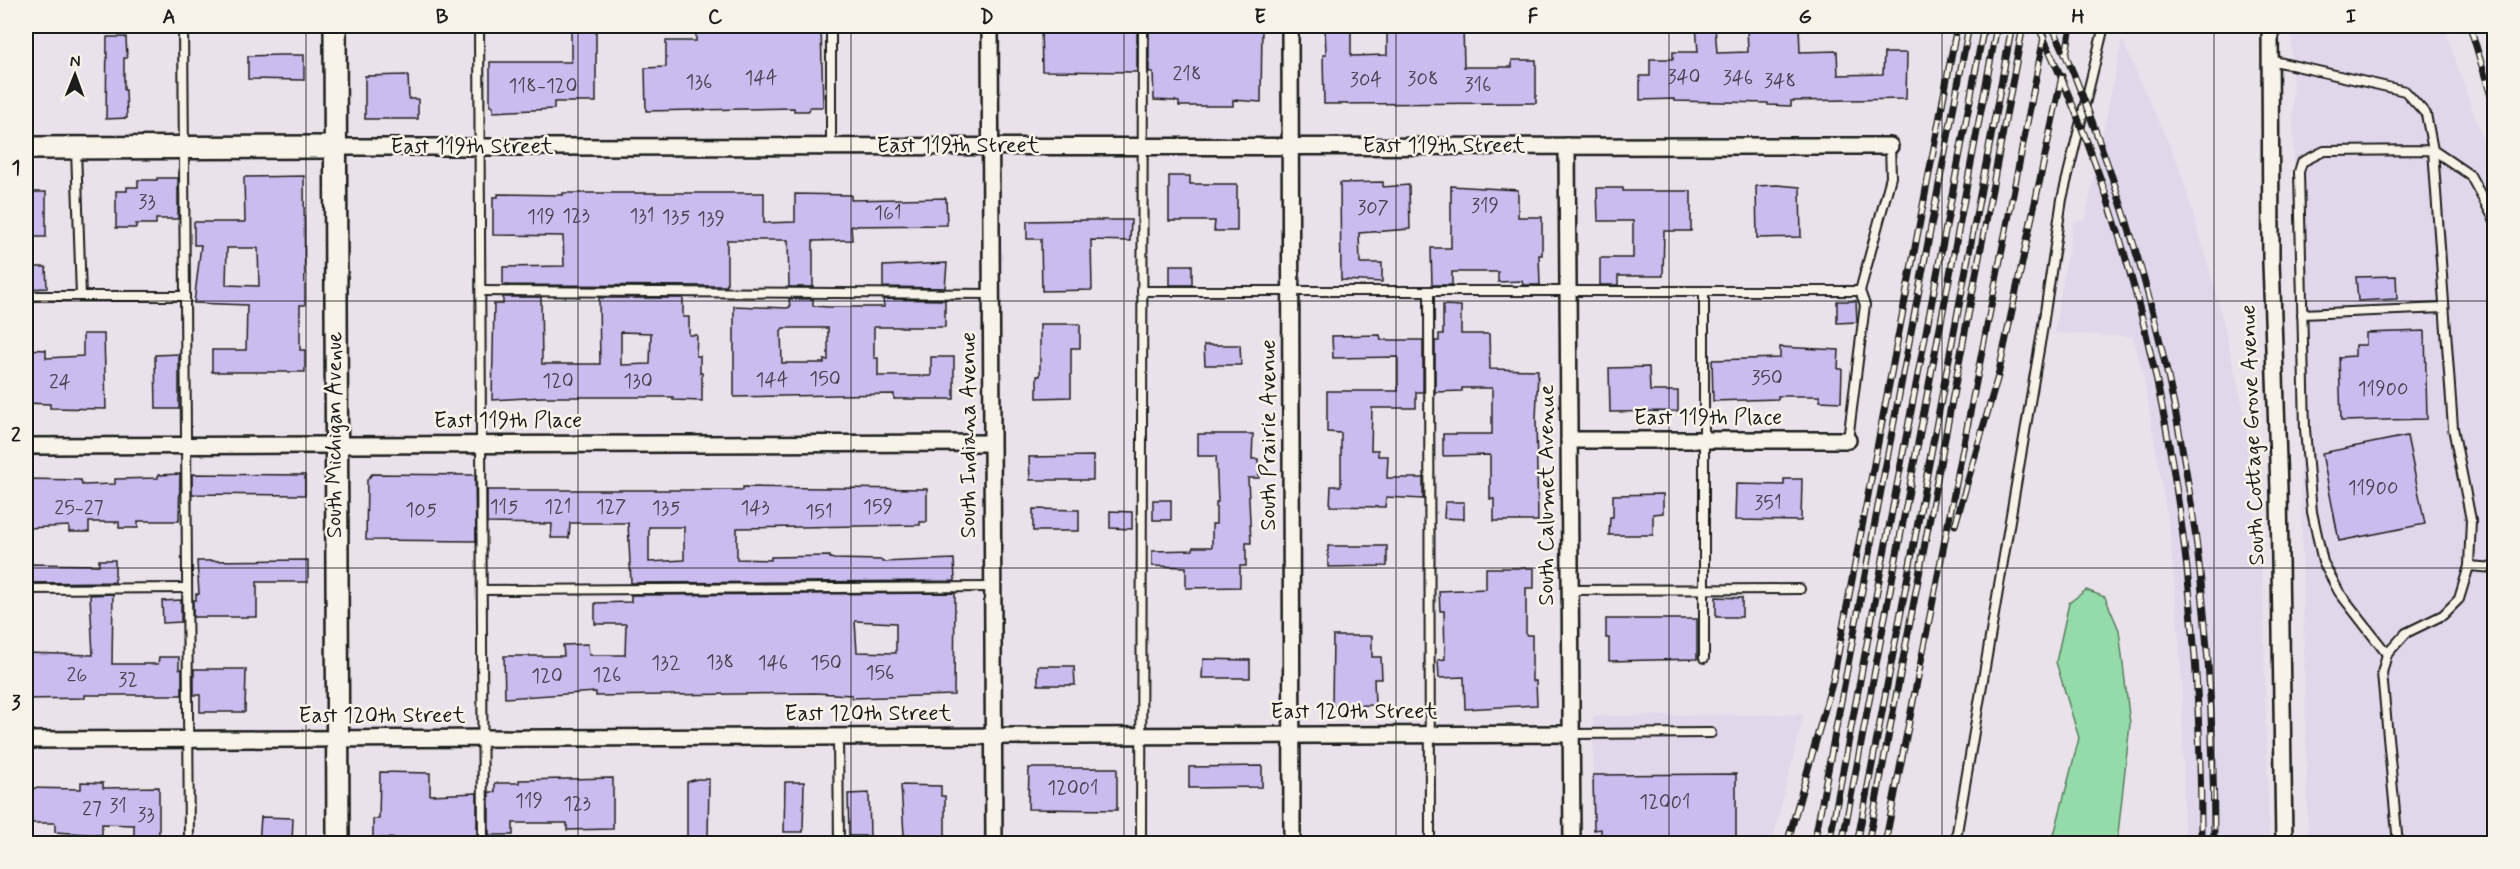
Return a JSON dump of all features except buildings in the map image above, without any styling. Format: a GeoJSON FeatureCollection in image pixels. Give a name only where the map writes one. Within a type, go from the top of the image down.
{"type":"FeatureCollection","features":[{"type":"Feature","properties":{"kind":"main road","name":"South Michigan Avenue"},"geometry":{"type":"LineString","coordinates":[[334,26],[338,843]]}},
{"type":"Feature","properties":{"kind":"main road","name":"East 119th Street"},"geometry":{"type":"LineString","coordinates":[[26,148],[334,147]]}},
{"type":"Feature","properties":{"kind":"street","name":"South Indiana Avenue"},"geometry":{"type":"LineString","coordinates":[[990,26],[994,843]]}},
{"type":"Feature","properties":{"kind":"street","name":"South Prairie Avenue"},"geometry":{"type":"LineString","coordinates":[[1290,26],[1292,843]]}},
{"type":"Feature","properties":{"kind":"street","name":"South Cottage Grove Avenue"},"geometry":{"type":"LineString","coordinates":[[2270,26],[2271,262],[2279,489],[2284,843]]}},
{"type":"Feature","properties":{"kind":"street","name":"South Calumet Avenue"},"geometry":{"type":"LineString","coordinates":[[1567,146],[1572,843]]}},
{"type":"Feature","properties":{"kind":"street","name":"East 119th Street"},"geometry":{"type":"LineString","coordinates":[[334,147],[1890,146]]}},
{"type":"Feature","properties":{"kind":"street","name":"East 119th Place"},"geometry":{"type":"LineString","coordinates":[[1569,441],[1848,440]]}},
{"type":"Feature","properties":{"kind":"street","name":"East 119th Place"},"geometry":{"type":"LineString","coordinates":[[26,446],[992,443]]}},
{"type":"Feature","properties":{"kind":"street","name":"East 120th Street"},"geometry":{"type":"LineString","coordinates":[[26,740],[1571,734]]}},
{"type":"Feature","properties":{"kind":"lane"},"geometry":{"type":"LineString","coordinates":[[183,26],[189,843]]}},
{"type":"Feature","properties":{"kind":"lane"},"geometry":{"type":"LineString","coordinates":[[479,26],[483,843]]}},
{"type":"Feature","properties":{"kind":"lane"},"geometry":{"type":"LineString","coordinates":[[831,26],[831,146]]}},
{"type":"Feature","properties":{"kind":"lane"},"geometry":{"type":"LineString","coordinates":[[1141,843],[1143,26]]}},
{"type":"Feature","properties":{"kind":"lane"},"geometry":{"type":"LineString","coordinates":[[1955,843],[2042,332],[2062,199],[2104,26]]}},
{"type":"Feature","properties":{"kind":"lane"},"geometry":{"type":"LineString","coordinates":[[2271,60],[2405,91],[2426,114],[2433,150],[2453,428],[2471,520],[2469,566],[2459,599],[2443,615],[2406,633],[2387,654],[2382,673],[2398,843]]}},
{"type":"Feature","properties":{"kind":"lane"},"geometry":{"type":"LineString","coordinates":[[1848,440],[1865,305],[1860,291],[1891,177],[1890,146]]}},
{"type":"Feature","properties":{"kind":"lane"},"geometry":{"type":"LineString","coordinates":[[76,148],[81,296]]}},
{"type":"Feature","properties":{"kind":"lane"},"geometry":{"type":"LineString","coordinates":[[2387,654],[2339,592],[2323,562],[2312,512],[2304,429],[2298,172],[2302,162],[2324,151],[2433,150],[2470,175],[2494,219]]}},
{"type":"Feature","properties":{"kind":"lane"},"geometry":{"type":"LineString","coordinates":[[481,291],[991,294]]}},
{"type":"Feature","properties":{"kind":"lane"},"geometry":{"type":"LineString","coordinates":[[1142,291],[1860,291]]}},
{"type":"Feature","properties":{"kind":"lane"},"geometry":{"type":"LineString","coordinates":[[1428,291],[1430,843]]}},
{"type":"Feature","properties":{"kind":"lane"},"geometry":{"type":"LineString","coordinates":[[1704,291],[1704,658]]}},
{"type":"Feature","properties":{"kind":"lane"},"geometry":{"type":"LineString","coordinates":[[26,296],[185,296]]}},
{"type":"Feature","properties":{"kind":"lane"},"geometry":{"type":"LineString","coordinates":[[2302,314],[2444,308]]}},
{"type":"Feature","properties":{"kind":"lane"},"geometry":{"type":"LineString","coordinates":[[2469,566],[2494,568]]}},
{"type":"Feature","properties":{"kind":"lane"},"geometry":{"type":"LineString","coordinates":[[482,590],[993,587]]}},
{"type":"Feature","properties":{"kind":"lane"},"geometry":{"type":"LineString","coordinates":[[26,589],[187,588]]}},
{"type":"Feature","properties":{"kind":"lane"},"geometry":{"type":"LineString","coordinates":[[1570,590],[1800,590]]}},
{"type":"Feature","properties":{"kind":"lane","name":"East 120th Street"},"geometry":{"type":"LineString","coordinates":[[1571,734],[1710,733]]}},
{"type":"Feature","properties":{"kind":"lane"},"geometry":{"type":"LineString","coordinates":[[838,737],[839,843]]}},
{"type":"Feature","properties":{"kind":"shaded area"},"geometry":{"type":"Polygon","coordinates":[[[2291,26],[2444,26],[2494,173],[2494,843],[2308,843],[2291,26]]]}},
{"type":"Feature","properties":{"kind":"shaded area"},"geometry":{"type":"Polygon","coordinates":[[[2122,40],[2180,169],[2215,288],[2245,415],[2263,584],[2269,843],[2184,843],[2182,682],[2170,534],[2143,374],[2133,337],[2054,333],[2073,222],[2085,220],[2122,40]]]}},
{"type":"Feature","properties":{"kind":"shaded area"},"geometry":{"type":"Polygon","coordinates":[[[1804,714],[1772,843],[1593,844],[1593,716],[1804,714]]]}},
{"type":"Feature","properties":{"kind":"green space"},"geometry":{"type":"Polygon","coordinates":[[[2086,590],[2105,597],[2119,630],[2130,724],[2117,843],[2052,843],[2079,738],[2056,662],[2069,603],[2086,590]]]}},
{"type":"Feature","properties":{"kind":"railway"},"geometry":{"type":"LineString","coordinates":[[1787,844],[1833,680],[1957,26]]}},
{"type":"Feature","properties":{"kind":"railway"},"geometry":{"type":"LineString","coordinates":[[1814,844],[1969,26]]}},
{"type":"Feature","properties":{"kind":"railway"},"geometry":{"type":"LineString","coordinates":[[1829,844],[1984,26]]}},
{"type":"Feature","properties":{"kind":"railway"},"geometry":{"type":"LineString","coordinates":[[1842,844],[1997,26]]}},
{"type":"Feature","properties":{"kind":"railway"},"geometry":{"type":"LineString","coordinates":[[1857,844],[2012,26]]}},
{"type":"Feature","properties":{"kind":"railway"},"geometry":{"type":"LineString","coordinates":[[1868,844],[2023,26]]}},
{"type":"Feature","properties":{"kind":"railway"},"geometry":{"type":"LineString","coordinates":[[2038,26],[2080,124],[2115,223],[2143,323],[2166,425],[2182,528],[2193,633],[2199,738],[2201,844]]}},
{"type":"Feature","properties":{"kind":"railway"},"geometry":{"type":"LineString","coordinates":[[2052,26],[2091,119],[2138,259],[2160,341],[2178,424],[2192,506],[2202,589],[2209,673],[2214,844]]}},
{"type":"Feature","properties":{"kind":"railway"},"geometry":{"type":"LineString","coordinates":[[2066,55],[2071,26]]}},
{"type":"Feature","properties":{"kind":"railway"},"geometry":{"type":"LineString","coordinates":[[2470,26],[2494,106]]}},
{"type":"Feature","properties":{"kind":"railway"},"geometry":{"type":"LineString","coordinates":[[1885,844],[2044,37]]}},
{"type":"Feature","properties":{"kind":"railway"},"geometry":{"type":"LineString","coordinates":[[1955,525],[1998,376],[2062,76]]}}]}
